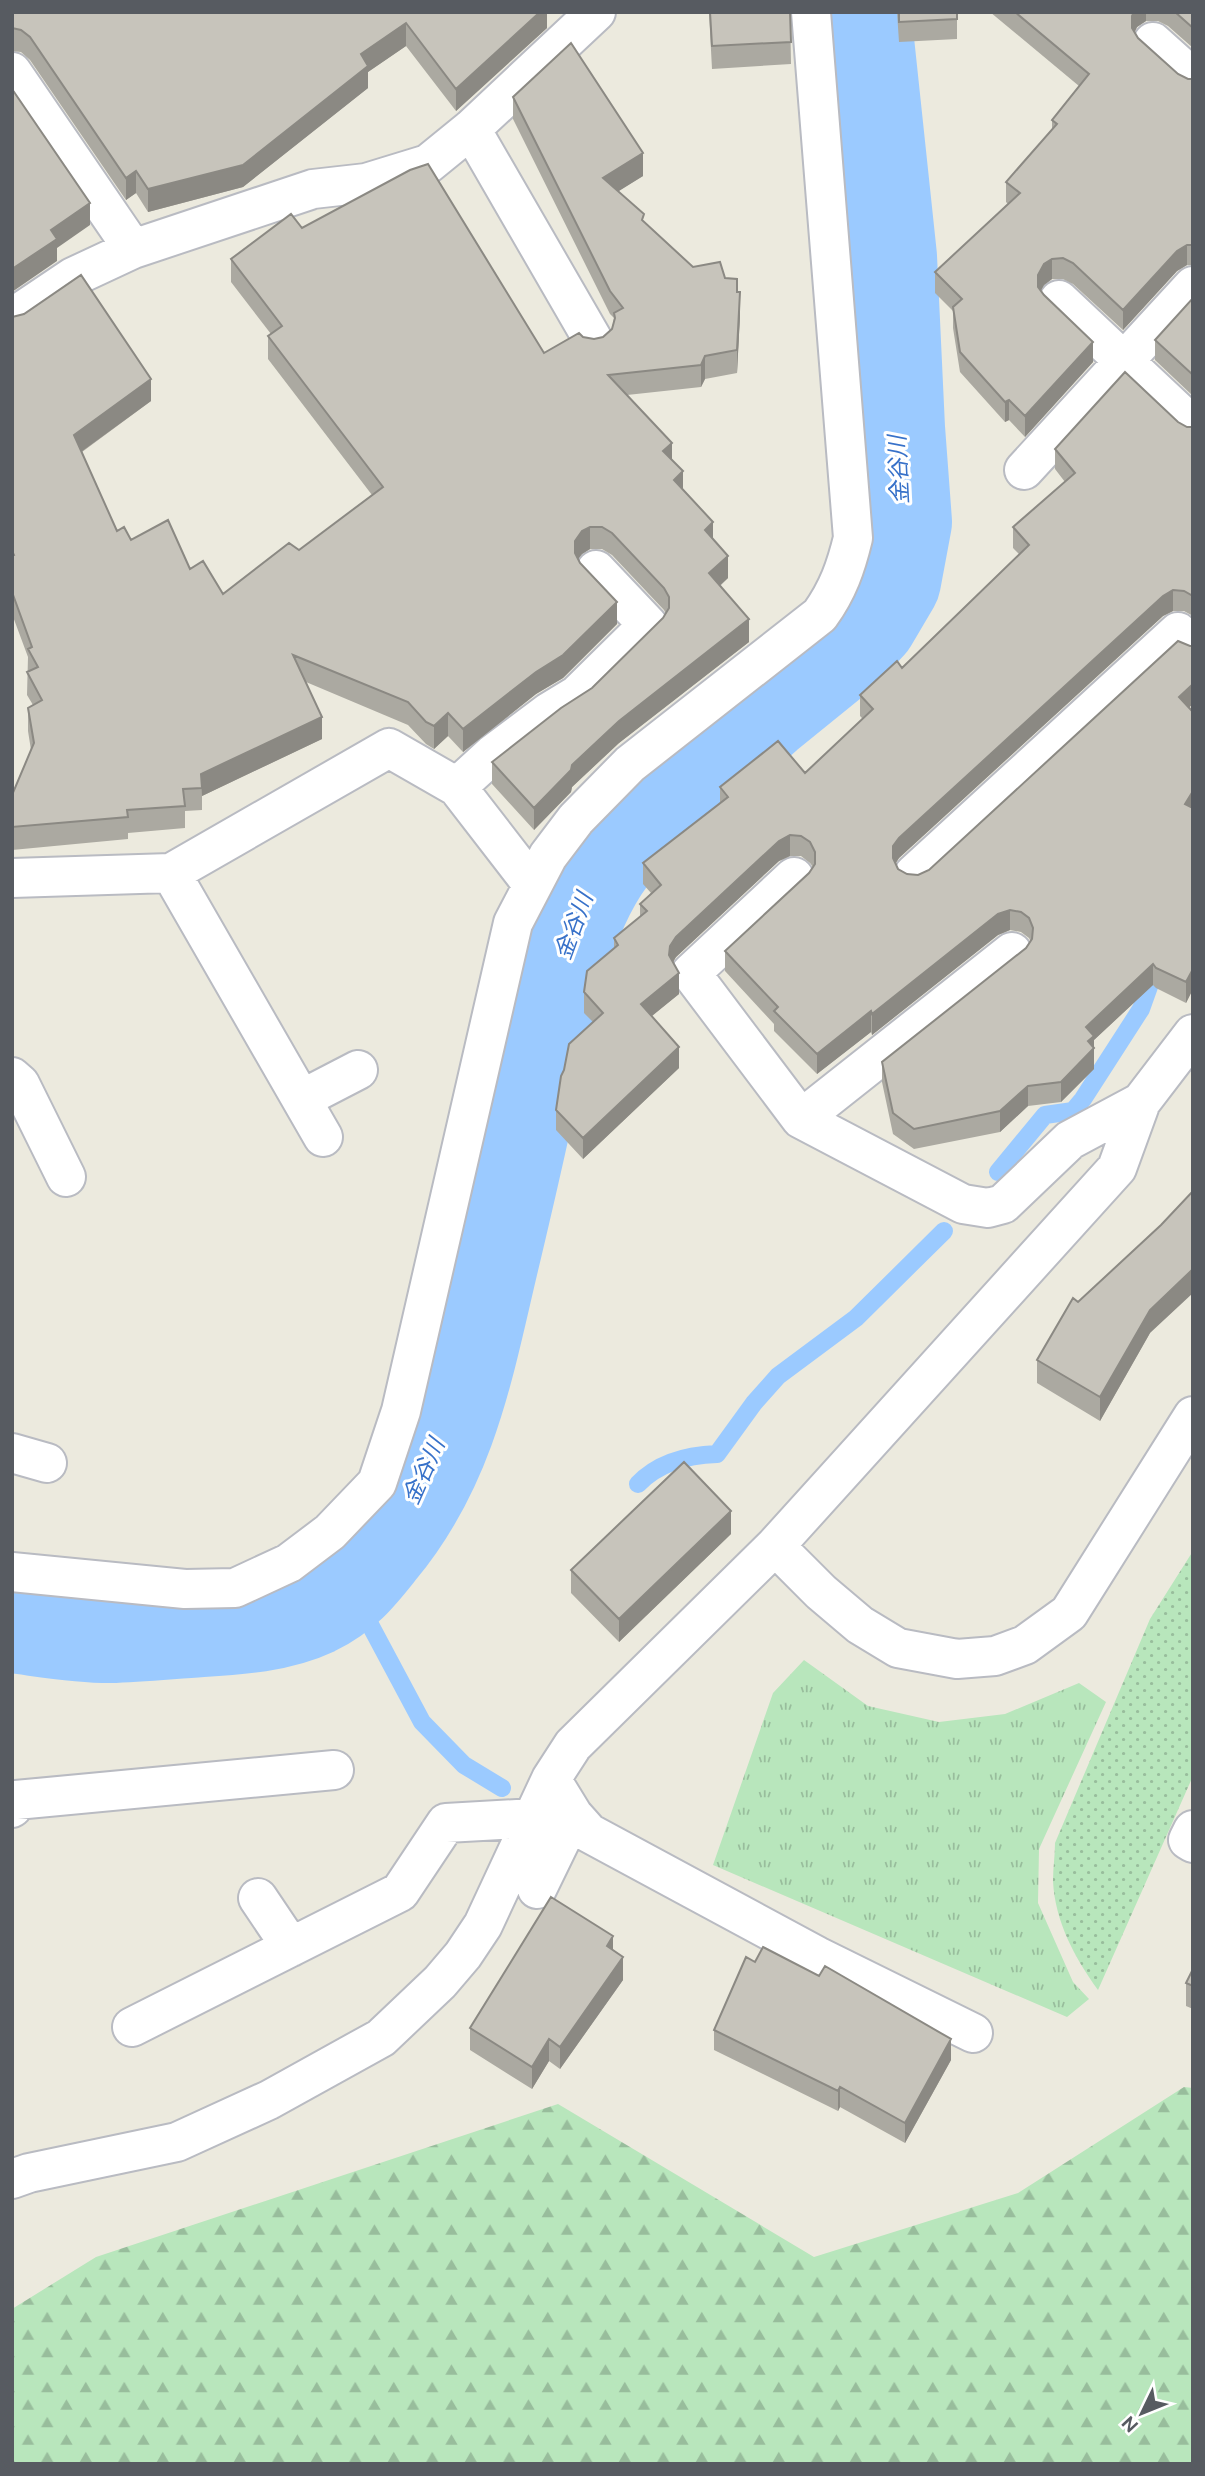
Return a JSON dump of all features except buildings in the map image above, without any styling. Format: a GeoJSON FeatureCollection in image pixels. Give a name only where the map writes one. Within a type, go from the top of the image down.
{"type":"FeatureCollection","features":[{"type":"Feature","properties":{"kind":"street"},"geometry":{"type":"LineString","coordinates":[[12,318],[73,277],[133,249],[313,189],[366,183],[428,164],[471,129],[596,12]]}},
{"type":"Feature","properties":{"kind":"street"},"geometry":{"type":"LineString","coordinates":[[12,1572],[185,1589],[235,1587],[289,1563],[330,1532],[377,1483],[401,1411],[513,923],[532,884],[548,856],[576,819],[621,773],[820,615],[835,594],[846,570],[853,538],[811,12]]}},
{"type":"Feature","properties":{"kind":"street"},"geometry":{"type":"LineString","coordinates":[[1153,41],[1193,78]]}},
{"type":"Feature","properties":{"kind":"street"},"geometry":{"type":"LineString","coordinates":[[12,72],[133,249]]}},
{"type":"Feature","properties":{"kind":"street"},"geometry":{"type":"LineString","coordinates":[[471,129],[593,340]]}},
{"type":"Feature","properties":{"kind":"street"},"geometry":{"type":"LineString","coordinates":[[1024,470],[1193,286]]}},
{"type":"Feature","properties":{"kind":"street"},"geometry":{"type":"LineString","coordinates":[[1059,300],[1193,426]]}},
{"type":"Feature","properties":{"kind":"street"},"geometry":{"type":"LineString","coordinates":[[457,787],[493,754],[549,712],[577,695],[648,625],[596,569]]}},
{"type":"Feature","properties":{"kind":"street"},"geometry":{"type":"LineString","coordinates":[[914,874],[1178,632],[1193,645]]}},
{"type":"Feature","properties":{"kind":"street"},"geometry":{"type":"LineString","coordinates":[[12,878],[171,873],[389,748],[457,787],[532,884]]}},
{"type":"Feature","properties":{"kind":"street"},"geometry":{"type":"LineString","coordinates":[[171,873],[323,1137]]}},
{"type":"Feature","properties":{"kind":"street"},"geometry":{"type":"LineString","coordinates":[[794,877],[691,973],[801,1119],[963,1204],[988,1208],[1003,1204],[1070,1140],[1141,1102]]}},
{"type":"Feature","properties":{"kind":"street"},"geometry":{"type":"LineString","coordinates":[[801,1119],[1012,952]]}},
{"type":"Feature","properties":{"kind":"street"},"geometry":{"type":"LineString","coordinates":[[12,2179],[29,2173],[177,2142],[269,2100],[381,2038],[440,1982],[463,1955],[483,1925],[551,1779],[573,1745],[775,1546],[1117,1168],[1141,1102],[1193,1034]]}},
{"type":"Feature","properties":{"kind":"street"},"geometry":{"type":"LineString","coordinates":[[302,1099],[358,1070]]}},
{"type":"Feature","properties":{"kind":"street"},"geometry":{"type":"LineString","coordinates":[[12,1077],[20,1084],[66,1177]]}},
{"type":"Feature","properties":{"kind":"street"},"geometry":{"type":"LineString","coordinates":[[775,1546],[831,1601],[860,1625],[898,1648],[957,1659],[995,1657],[1025,1645],[1069,1613],[1193,1416]]}},
{"type":"Feature","properties":{"kind":"street"},"geometry":{"type":"LineString","coordinates":[[12,1808],[16,1800],[334,1770]]}},
{"type":"Feature","properties":{"kind":"street"},"geometry":{"type":"LineString","coordinates":[[551,1779],[573,1815],[589,1833],[817,1955],[973,2033]]}},
{"type":"Feature","properties":{"kind":"street"},"geometry":{"type":"LineString","coordinates":[[537,1889],[573,1815]]}},
{"type":"Feature","properties":{"kind":"street"},"geometry":{"type":"LineString","coordinates":[[132,2027],[400,1892],[446,1824],[534,1818]]}},
{"type":"Feature","properties":{"kind":"street"},"geometry":{"type":"LineString","coordinates":[[1193,1830],[1188,1840],[1193,1843]]}},
{"type":"Feature","properties":{"kind":"street"},"geometry":{"type":"LineString","coordinates":[[258,1898],[291,1947]]}},
{"type":"Feature","properties":{"kind":"green space"},"geometry":{"type":"Polygon","coordinates":[[[1193,1551],[1193,1776],[1098,1990],[1074,1952],[1062,1925],[1053,1881],[1055,1843],[1150,1619],[1193,1551]]]}},
{"type":"Feature","properties":{"kind":"green space"},"geometry":{"type":"Polygon","coordinates":[[[804,1660],[868,1706],[939,1722],[1005,1714],[1079,1683],[1106,1702],[1039,1849],[1038,1903],[1073,1982],[1089,1999],[1067,2017],[713,1865],[773,1693],[804,1660]]]}},
{"type":"Feature","properties":{"kind":"green space"},"geometry":{"type":"Polygon","coordinates":[[[1184,2087],[1193,2088],[1193,2464],[12,2464],[12,2309],[96,2257],[558,2104],[814,2257],[1018,2193],[1184,2087]]]}},
{"type":"Feature","properties":{"kind":"waterway","name":"金谷川"},"geometry":{"type":"LineString","coordinates":[[12,1622],[85,1631],[121,1632],[244,1623],[300,1610],[333,1593],[355,1573],[400,1516],[419,1484],[435,1450],[459,1380],[550,987],[582,896],[615,845],[763,712],[837,652],[867,620],[890,581],[901,522],[886,257],[860,12]]}},
{"type":"Feature","properties":{"kind":"waterway"},"geometry":{"type":"LineString","coordinates":[[998,1172],[1045,1115],[1073,1111],[1083,1099],[1141,1009],[1156,967]]}},
{"type":"Feature","properties":{"kind":"waterway"},"geometry":{"type":"LineString","coordinates":[[638,1484],[655,1470],[674,1461],[717,1454],[754,1403],[778,1376],[856,1318],[944,1231]]}},
{"type":"Feature","properties":{"kind":"waterway"},"geometry":{"type":"LineString","coordinates":[[346,1585],[359,1604],[422,1722],[464,1765],[502,1788]]}}]}
